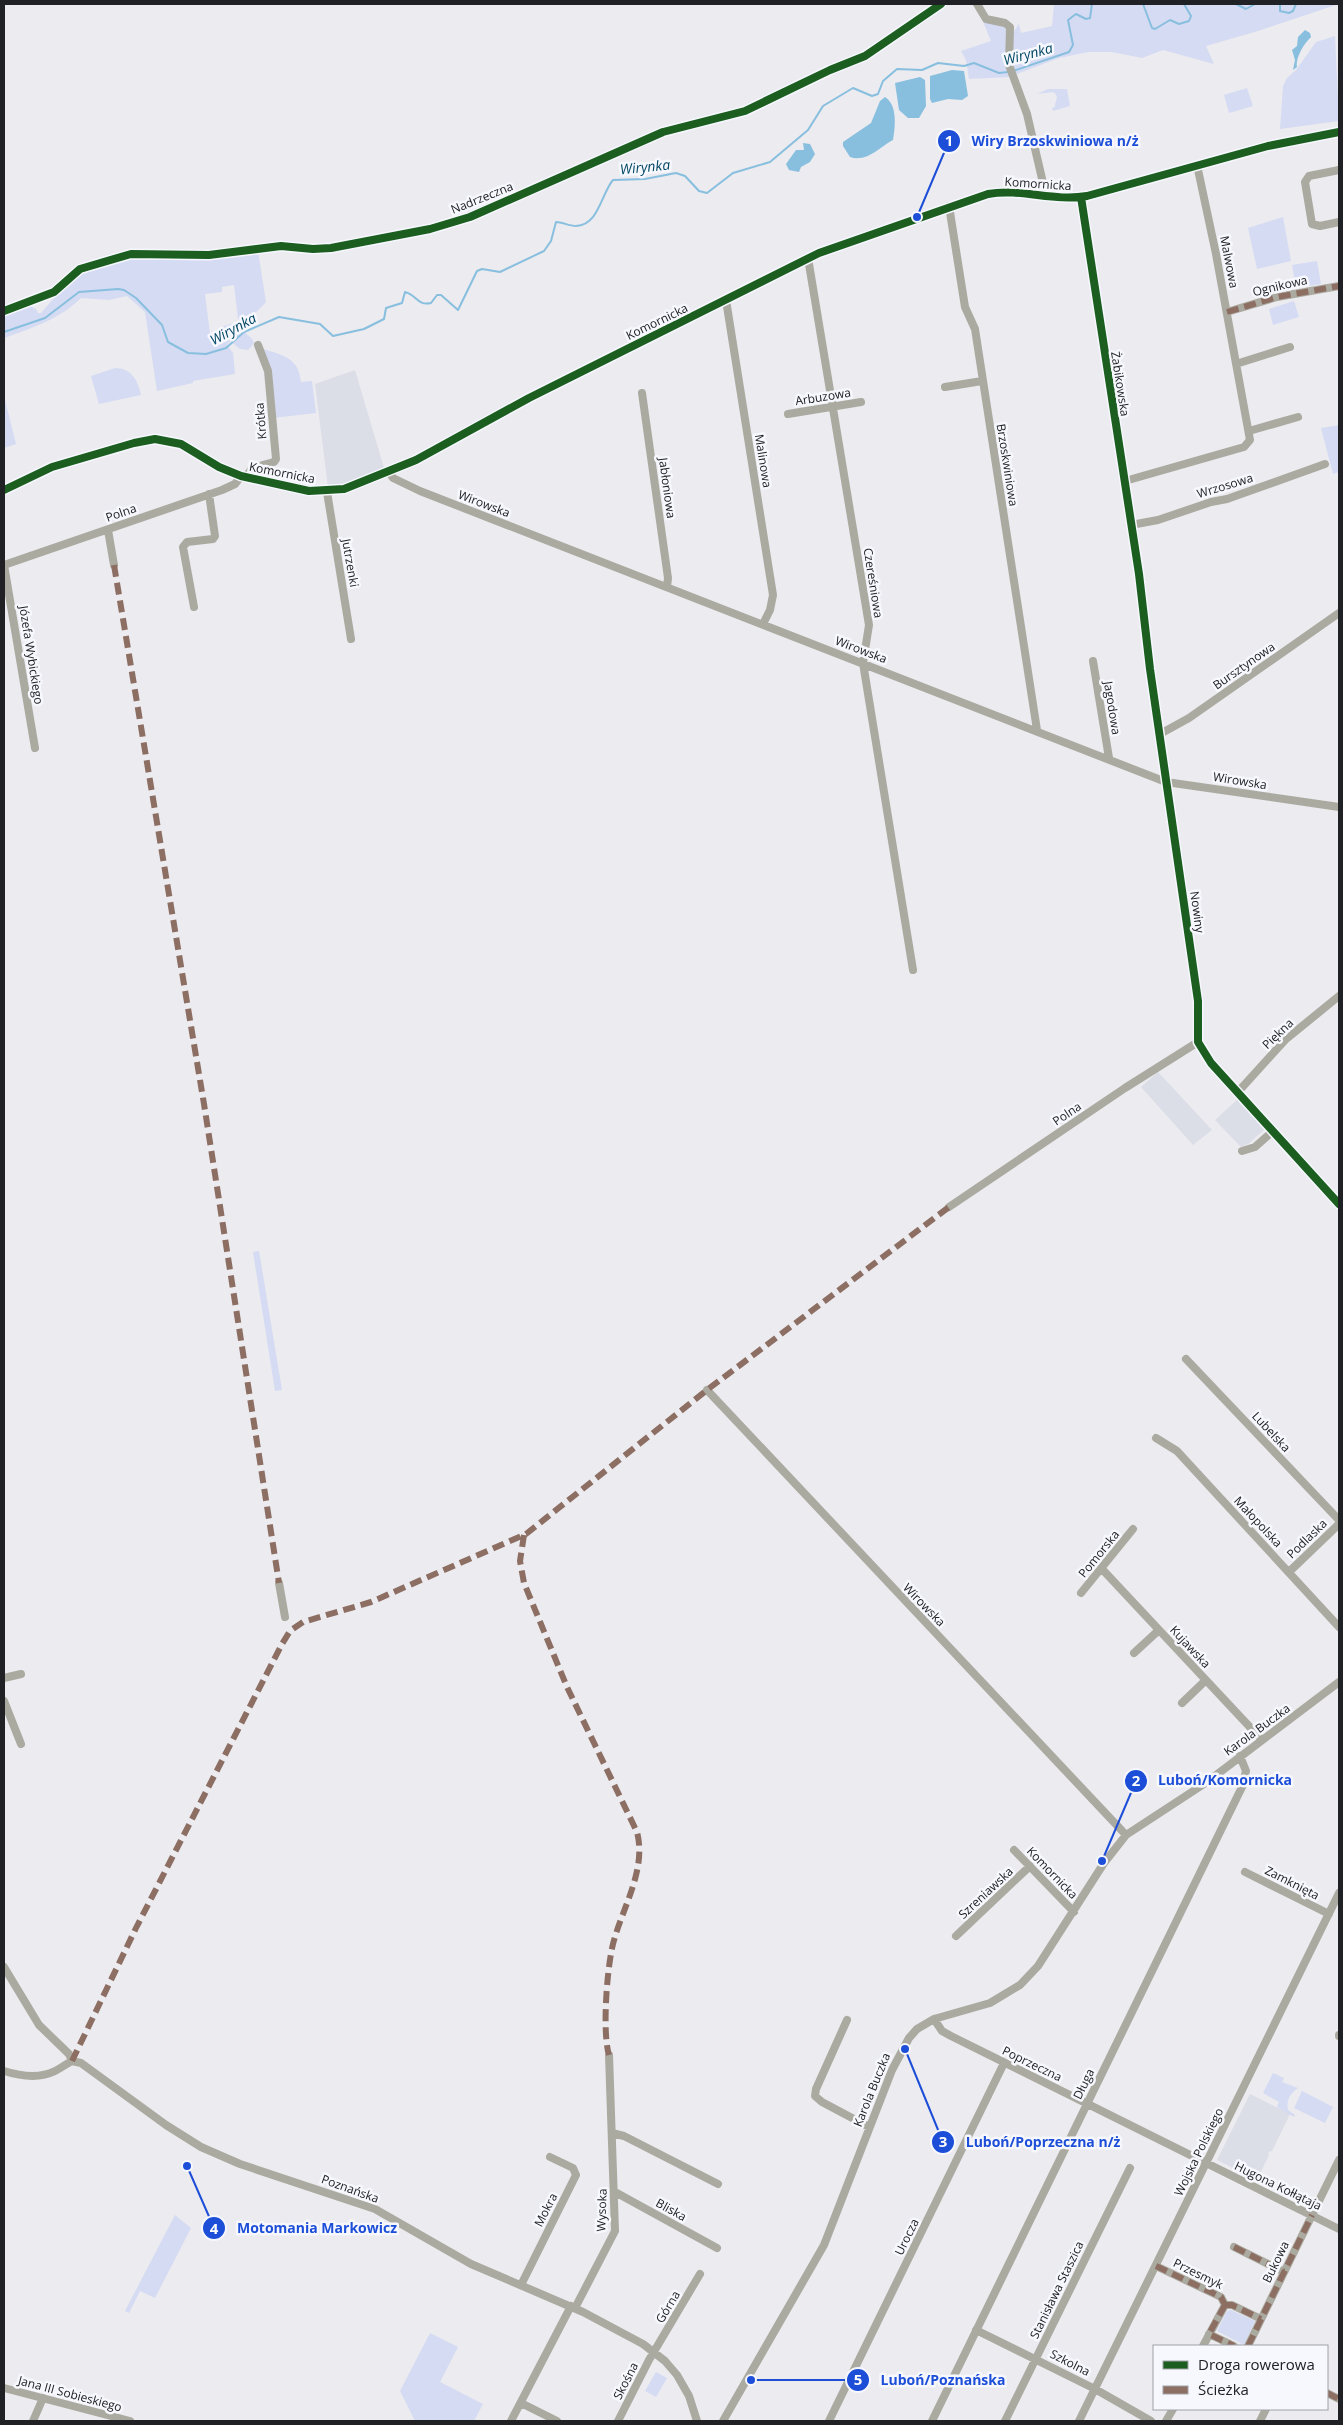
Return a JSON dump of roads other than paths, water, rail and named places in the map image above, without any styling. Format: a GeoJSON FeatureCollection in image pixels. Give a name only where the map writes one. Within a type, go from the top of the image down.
{"type":"FeatureCollection","features":[{"type":"Feature","properties":{"kind":"street","name":"Nadrzeczna"},"geometry":{"type":"LineString","coordinates":[[4,311],[54,292],[80,269],[131,254],[234,254],[281,246],[313,249],[331,248],[430,229],[470,217],[658,134],[745,112],[830,70],[865,56],[941,4]]}},
{"type":"Feature","properties":{"kind":"street"},"geometry":{"type":"LineString","coordinates":[[977,4],[986,19],[1005,23],[1010,27],[1008,50],[1011,72],[1027,114],[1043,183],[1044,196]]}},
{"type":"Feature","properties":{"kind":"street","name":"Komornicka"},"geometry":{"type":"LineString","coordinates":[[4,490],[52,467],[134,442],[155,439],[181,444],[223,469],[243,476],[300,490],[326,492],[349,488],[416,460],[554,385],[808,258],[853,240],[949,206],[993,193],[1081,198],[1268,146],[1339,132]]}},
{"type":"Feature","properties":{"kind":"street","name":"Malwowa"},"geometry":{"type":"LineString","coordinates":[[1197,165],[1249,430]]}},
{"type":"Feature","properties":{"kind":"street"},"geometry":{"type":"LineString","coordinates":[[1339,170],[1309,176],[1305,182],[1312,224],[1320,226],[1339,222]]}},
{"type":"Feature","properties":{"kind":"street","name":"Żabikowska"},"geometry":{"type":"LineString","coordinates":[[1081,198],[1139,574]]}},
{"type":"Feature","properties":{"kind":"street","name":"Brzoskwiniowa"},"geometry":{"type":"LineString","coordinates":[[949,206],[965,307],[975,328],[1037,730]]}},
{"type":"Feature","properties":{"kind":"street","name":"Czereśniowa"},"geometry":{"type":"LineString","coordinates":[[808,258],[869,625],[863,663],[913,970]]}},
{"type":"Feature","properties":{"kind":"street","name":"Ognikowa"},"geometry":{"type":"LineString","coordinates":[[1227,312],[1283,296],[1339,286]]}},
{"type":"Feature","properties":{"kind":"street","name":"Malinowa"},"geometry":{"type":"LineString","coordinates":[[726,300],[773,595],[770,610],[763,624]]}},
{"type":"Feature","properties":{"kind":"street","name":"Krótka"},"geometry":{"type":"LineString","coordinates":[[243,476],[252,468],[274,462],[276,459],[268,371],[258,344]]}},
{"type":"Feature","properties":{"kind":"street"},"geometry":{"type":"LineString","coordinates":[[1236,364],[1290,347]]}},
{"type":"Feature","properties":{"kind":"street"},"geometry":{"type":"LineString","coordinates":[[945,387],[982,381]]}},
{"type":"Feature","properties":{"kind":"street","name":"Jabłoniowa"},"geometry":{"type":"LineString","coordinates":[[642,393],[668,578],[667,587]]}},
{"type":"Feature","properties":{"kind":"street","name":"Arbuzowa"},"geometry":{"type":"LineString","coordinates":[[788,414],[861,402]]}},
{"type":"Feature","properties":{"kind":"street"},"geometry":{"type":"LineString","coordinates":[[1125,481],[1244,447],[1250,440],[1249,430],[1298,417]]}},
{"type":"Feature","properties":{"kind":"street","name":"Wrzosowa"},"geometry":{"type":"LineString","coordinates":[[1131,525],[1158,520],[1211,502],[1227,499],[1325,464]]}},
{"type":"Feature","properties":{"kind":"street","name":"Wirowska"},"geometry":{"type":"LineString","coordinates":[[388,472],[394,478],[420,491],[1109,758],[1166,782],[1339,808]]}},
{"type":"Feature","properties":{"kind":"street","name":"Polna"},"geometry":{"type":"LineString","coordinates":[[4,565],[209,494],[235,484],[243,476]]}},
{"type":"Feature","properties":{"kind":"street","name":"Jutrzenki"},"geometry":{"type":"LineString","coordinates":[[326,492],[351,639]]}},
{"type":"Feature","properties":{"kind":"street"},"geometry":{"type":"LineString","coordinates":[[194,607],[183,547],[187,542],[215,536],[209,494]]}},
{"type":"Feature","properties":{"kind":"street"},"geometry":{"type":"LineString","coordinates":[[108,530],[114,565]]}},
{"type":"Feature","properties":{"kind":"street","name":"Józefa Wybickiego"},"geometry":{"type":"LineString","coordinates":[[4,565],[35,748]]}},
{"type":"Feature","properties":{"kind":"street","name":"Nowiny"},"geometry":{"type":"LineString","coordinates":[[1139,574],[1166,782],[1198,1001],[1198,1042]]}},
{"type":"Feature","properties":{"kind":"street","name":"Bursztynowa"},"geometry":{"type":"LineString","coordinates":[[1160,734],[1190,718],[1339,613]]}},
{"type":"Feature","properties":{"kind":"street","name":"Jagodowa"},"geometry":{"type":"LineString","coordinates":[[1093,661],[1109,758]]}},
{"type":"Feature","properties":{"kind":"street","name":"Piękna"},"geometry":{"type":"LineString","coordinates":[[1237,1093],[1286,1040],[1339,996]]}},
{"type":"Feature","properties":{"kind":"street"},"geometry":{"type":"LineString","coordinates":[[1198,1042],[1215,1068],[1339,1204]]}},
{"type":"Feature","properties":{"kind":"street","name":"Polna"},"geometry":{"type":"LineString","coordinates":[[953,1207],[1125,1088],[1198,1042]]}},
{"type":"Feature","properties":{"kind":"street"},"geometry":{"type":"LineString","coordinates":[[1242,1151],[1254,1147],[1272,1132]]}},
{"type":"Feature","properties":{"kind":"street","name":"Lubelska"},"geometry":{"type":"LineString","coordinates":[[1186,1358],[1339,1520]]}},
{"type":"Feature","properties":{"kind":"street","name":"Wirowska"},"geometry":{"type":"LineString","coordinates":[[706,1390],[1126,1835]]}},
{"type":"Feature","properties":{"kind":"street","name":"Małopolska"},"geometry":{"type":"LineString","coordinates":[[1156,1438],[1177,1451],[1337,1621]]}},
{"type":"Feature","properties":{"kind":"street","name":"Podlaska"},"geometry":{"type":"LineString","coordinates":[[1290,1571],[1339,1524]]}},
{"type":"Feature","properties":{"kind":"street","name":"Pomorska"},"geometry":{"type":"LineString","coordinates":[[1081,1593],[1133,1529]]}},
{"type":"Feature","properties":{"kind":"street","name":"Kujawska"},"geometry":{"type":"LineString","coordinates":[[1102,1569],[1262,1740]]}},
{"type":"Feature","properties":{"kind":"street"},"geometry":{"type":"LineString","coordinates":[[279,1583],[285,1617]]}},
{"type":"Feature","properties":{"kind":"street"},"geometry":{"type":"LineString","coordinates":[[1134,1653],[1159,1630]]}},
{"type":"Feature","properties":{"kind":"street"},"geometry":{"type":"LineString","coordinates":[[4,1678],[21,1674]]}},
{"type":"Feature","properties":{"kind":"street"},"geometry":{"type":"LineString","coordinates":[[1182,1703],[1206,1680]]}},
{"type":"Feature","properties":{"kind":"street","name":"Karola Buczka"},"geometry":{"type":"LineString","coordinates":[[724,2421],[826,2241],[902,2048],[917,2029],[934,2019],[984,2005],[1016,1988],[1034,1972],[1107,1858],[1126,1835],[1199,1787],[1339,1682]]}},
{"type":"Feature","properties":{"kind":"street"},"geometry":{"type":"LineString","coordinates":[[4,1702],[21,1744]]}},
{"type":"Feature","properties":{"kind":"street","name":"Długa"},"geometry":{"type":"LineString","coordinates":[[932,2421],[1242,1787],[1246,1771],[1240,1756]]}},
{"type":"Feature","properties":{"kind":"street","name":"Komornicka"},"geometry":{"type":"LineString","coordinates":[[1014,1850],[1074,1912]]}},
{"type":"Feature","properties":{"kind":"street","name":"Szreniawska"},"geometry":{"type":"LineString","coordinates":[[956,1936],[1030,1866]]}},
{"type":"Feature","properties":{"kind":"street","name":"Zamknięta"},"geometry":{"type":"LineString","coordinates":[[1245,1872],[1329,1914]]}},
{"type":"Feature","properties":{"kind":"street","name":"Wojska Polskiego"},"geometry":{"type":"LineString","coordinates":[[1079,2421],[1339,1893]]}},
{"type":"Feature","properties":{"kind":"street","name":"Poznańska"},"geometry":{"type":"LineString","coordinates":[[4,1967],[39,2025],[69,2054],[72,2061],[83,2064],[166,2126],[208,2150],[248,2166],[370,2207],[467,2261],[573,2307],[611,2326],[654,2352],[669,2366],[684,2386],[697,2421]]}},
{"type":"Feature","properties":{"kind":"street","name":"Poprzeczna"},"geometry":{"type":"LineString","coordinates":[[934,2019],[942,2031],[1206,2164]]}},
{"type":"Feature","properties":{"kind":"street"},"geometry":{"type":"LineString","coordinates":[[847,2020],[815,2096],[818,2100],[870,2127]]}},
{"type":"Feature","properties":{"kind":"street","name":"Wysoka"},"geometry":{"type":"LineString","coordinates":[[511,2421],[614,2234],[615,2192],[609,2055]]}},
{"type":"Feature","properties":{"kind":"street"},"geometry":{"type":"LineString","coordinates":[[4,2071],[24,2075],[41,2075],[55,2071],[72,2061]]}},
{"type":"Feature","properties":{"kind":"street","name":"Urocza"},"geometry":{"type":"LineString","coordinates":[[829,2421],[1004,2063]]}},
{"type":"Feature","properties":{"kind":"street"},"geometry":{"type":"LineString","coordinates":[[612,2133],[624,2136],[718,2184]]}},
{"type":"Feature","properties":{"kind":"street","name":"Mokra"},"geometry":{"type":"LineString","coordinates":[[521,2285],[576,2175],[573,2168],[550,2157]]}},
{"type":"Feature","properties":{"kind":"street","name":"Bukowa"},"geometry":{"type":"LineString","coordinates":[[1248,2345],[1339,2160]]}},
{"type":"Feature","properties":{"kind":"street","name":"Hugona Kołłątaja"},"geometry":{"type":"LineString","coordinates":[[1206,2164],[1339,2229]]}},
{"type":"Feature","properties":{"kind":"street","name":"Stanisława Staszica"},"geometry":{"type":"LineString","coordinates":[[1004,2421],[1130,2168]]}},
{"type":"Feature","properties":{"kind":"street","name":"Bliska"},"geometry":{"type":"LineString","coordinates":[[615,2192],[717,2248]]}},
{"type":"Feature","properties":{"kind":"street"},"geometry":{"type":"LineString","coordinates":[[1234,2247],[1284,2272]]}},
{"type":"Feature","properties":{"kind":"street","name":"Przesmyk"},"geometry":{"type":"LineString","coordinates":[[1156,2266],[1220,2297],[1226,2305]]}},
{"type":"Feature","properties":{"kind":"street","name":"Górna"},"geometry":{"type":"LineString","coordinates":[[654,2352],[700,2274]]}},
{"type":"Feature","properties":{"kind":"street"},"geometry":{"type":"LineString","coordinates":[[1204,2345],[1226,2305],[1232,2305],[1261,2319]]}},
{"type":"Feature","properties":{"kind":"street","name":"Szkolna"},"geometry":{"type":"LineString","coordinates":[[976,2330],[1095,2389],[1151,2421]]}},
{"type":"Feature","properties":{"kind":"street"},"geometry":{"type":"LineString","coordinates":[[1209,2334],[1232,2345]]}},
{"type":"Feature","properties":{"kind":"street","name":"Skośna"},"geometry":{"type":"LineString","coordinates":[[618,2421],[654,2352]]}},
{"type":"Feature","properties":{"kind":"street","name":"Jana III Sobieskiego"},"geometry":{"type":"LineString","coordinates":[[4,2388],[119,2420],[130,2421]]}},
{"type":"Feature","properties":{"kind":"street"},"geometry":{"type":"LineString","coordinates":[[33,2421],[44,2398]]}},
{"type":"Feature","properties":{"kind":"street"},"geometry":{"type":"LineString","coordinates":[[521,2403],[557,2421]]}},
{"type":"Feature","properties":{"kind":"street"},"geometry":{"type":"LineString","coordinates":[[1166,2421],[1172,2410]]}},
{"type":"Feature","properties":{"kind":"water"},"geometry":{"type":"Polygon","coordinates":[[[1305,30],[1310,33],[1311,37],[1301,51],[1297,60],[1297,67],[1293,70],[1295,60],[1292,50],[1297,46],[1298,37],[1305,30]]]}},
{"type":"Feature","properties":{"kind":"water"},"geometry":{"type":"Polygon","coordinates":[[[952,70],[964,71],[968,96],[962,100],[948,99],[932,103],[930,99],[930,76],[952,70]]]}},
{"type":"Feature","properties":{"kind":"water"},"geometry":{"type":"Polygon","coordinates":[[[920,77],[925,80],[926,106],[919,118],[908,118],[899,110],[895,83],[920,77]]]}},
{"type":"Feature","properties":{"kind":"water"},"geometry":{"type":"Polygon","coordinates":[[[885,97],[892,105],[894,111],[893,140],[868,156],[862,158],[850,157],[843,146],[843,142],[871,123],[880,101],[885,97]]]}},
{"type":"Feature","properties":{"kind":"water"},"geometry":{"type":"Polygon","coordinates":[[[803,143],[810,144],[815,154],[810,162],[801,167],[799,172],[789,170],[786,164],[796,150],[804,150],[803,143]]]}},
{"type":"Feature","properties":{"kind":"waterway","name":"Wirynka"},"geometry":{"type":"LineString","coordinates":[[1013,71],[1069,52],[1073,45],[1068,20],[1076,14],[1086,19],[1090,18],[1092,4]]}},
{"type":"Feature","properties":{"kind":"waterway","name":"Wirynka"},"geometry":{"type":"LineString","coordinates":[[1143,4],[1152,28],[1155,29],[1170,20],[1179,24],[1189,21],[1191,16],[1184,4]]}},
{"type":"Feature","properties":{"kind":"waterway","name":"Wirynka"},"geometry":{"type":"LineString","coordinates":[[1236,4],[1246,9],[1255,4]]}},
{"type":"Feature","properties":{"kind":"waterway","name":"Wirynka"},"geometry":{"type":"LineString","coordinates":[[1280,4],[1280,11],[1289,13],[1293,11],[1296,4]]}},
{"type":"Feature","properties":{"kind":"waterway","name":"Wirynka"},"geometry":{"type":"LineString","coordinates":[[4,332],[45,318],[79,292],[118,289],[124,290],[136,298],[162,325],[168,342],[188,353],[206,354],[226,348],[244,332],[279,317],[320,324],[333,336],[364,329],[384,319],[386,308],[402,303],[405,292],[426,304],[431,303],[437,295],[441,295],[458,310],[477,271],[482,269],[500,272],[544,251],[551,241],[556,222],[576,226],[590,220],[595,215],[613,180],[645,179],[676,173],[685,176],[699,191],[707,193],[733,173],[770,162],[808,130],[823,106],[853,88],[872,96],[878,94],[883,81],[897,69],[922,70],[938,63],[964,66],[974,63],[999,73],[1008,72]]}},
{"type":"Feature","properties":{"kind":"place","name":"Wiry Brzoskwiniowa n/ż"},"geometry":{"type":"Point","coordinates":[917,217]}},
{"type":"Feature","properties":{"kind":"place","name":"Luboń/Komornicka"},"geometry":{"type":"Point","coordinates":[1102,1861]}},
{"type":"Feature","properties":{"kind":"place","name":"Luboń/Poprzeczna n/ż"},"geometry":{"type":"Point","coordinates":[905,2049]}},
{"type":"Feature","properties":{"kind":"place","name":"Motomania Markowicz"},"geometry":{"type":"Point","coordinates":[187,2166]}},
{"type":"Feature","properties":{"kind":"place","name":"Luboń/Poznańska"},"geometry":{"type":"Point","coordinates":[751,2380]}}]}
